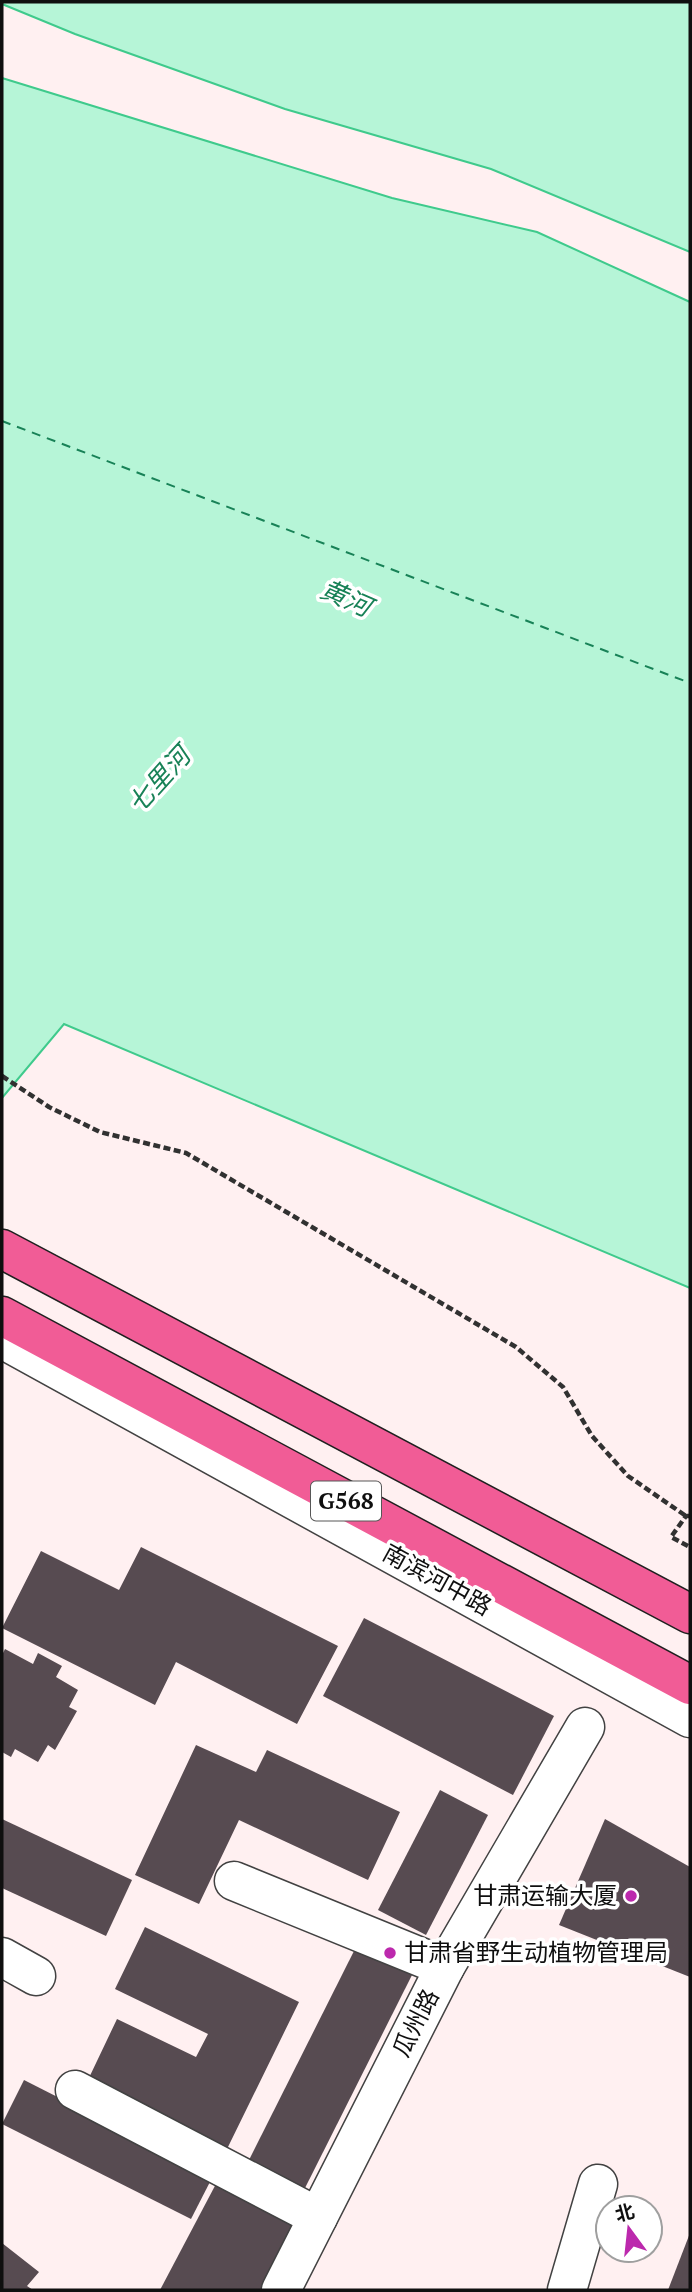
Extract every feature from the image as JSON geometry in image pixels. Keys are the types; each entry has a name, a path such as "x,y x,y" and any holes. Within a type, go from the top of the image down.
{"highway":[{"name":"G568","path":"2,1249 690,1614"},
{"name":"南滨河中路","path":"2,1316 690,1685"}],"street":[{"name":"南滨河中路","path":"2,1339 690,1718"},
{"name":"瓜州路","path":"281,2290 445,1967 585,1727"},
{"path":"234,1881 445,1967"},
{"path":"2,1957 36,1976"},
{"path":"75,2090 318,2217"},
{"path":"566,2290 598,2184"}],"path":[{"path":"2,1076 49,1107 100,1132 186,1153 516,1347 563,1387 592,1436 628,1476 688,1516 671,1537 690,1547"}],"water":[{"path":"2,2 690,2 690,252 491,169 285,109 75,34"},
{"path":"2,78 392,198 537,232 690,302 690,1288 64,1024 2,1098"}],"building":[{"path":"141,1547 338,1646 297,1724 176,1662 155,1705 2,1628 41,1551 119,1590"},
{"path":"364,1618 554,1716 513,1795 323,1696"},
{"path":"5,1649 33,1664 38,1653 62,1666 56,1677 78,1690 69,1707 77,1711 55,1750 48,1745 38,1762 15,1749 11,1757 2,1752 2,1655"},
{"path":"196,1745 256,1772 267,1750 400,1812 368,1880 239,1820 199,1904 135,1875"},
{"path":"440,1790 488,1815 426,1935 378,1910"},
{"path":"2,1819 132,1880 106,1936 2,1888"},
{"name":"甘肃运输大厦","path":"605,1819 690,1867 690,1977 559,1925"},
{"path":"145,1927 299,2002 227,2149 87,2082 117,2019 196,2057 208,2034 115,1989"},
{"path":"356,1947 412,1975 301,2196 245,2168"},
{"path":"24,2080 213,2176 191,2219 2,2124"},
{"path":"217,2182 300,2225 266,2290 160,2290"},
{"path":"690,2233 690,2290 668,2290"},
{"path":"2,2243 39,2272 27,2286 33,2290 2,2290"}],"ferry route":[{"path":"2,421 690,683"}],"place":[{"name":"甘肃运输大厦","path":"631,1896"},
{"name":"甘肃省野生动植物管理局","path":"390,1953"}],"water label":[{"name":"黄河","path":"346,598"},
{"name":"七里河","path":"159,780"}]}
